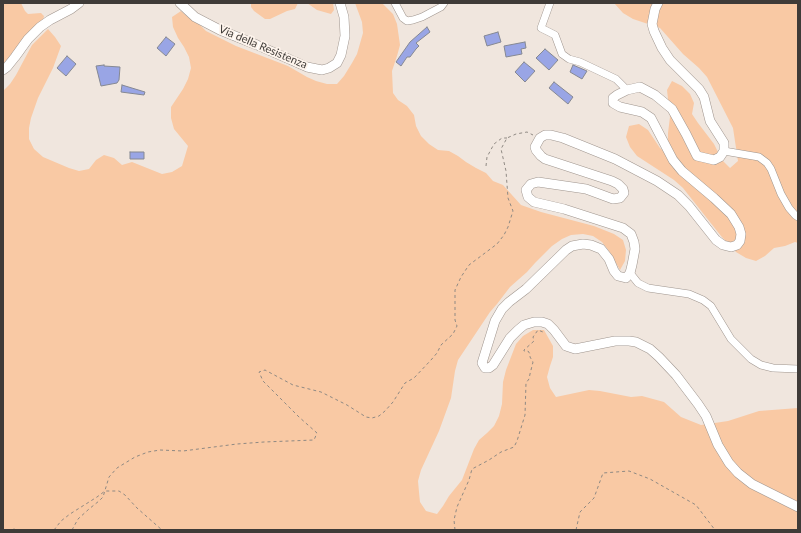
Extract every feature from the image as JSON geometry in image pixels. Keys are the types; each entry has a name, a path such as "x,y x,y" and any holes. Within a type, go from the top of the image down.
{"street":[{"path":"3,70 7,67 28,39 40,27 79,3"},
{"name":"Via della Resistenza","path":"180,3 195,17 220,30 257,44 307,67 322,70 337,63 342,55 345,36 344,17 340,3"},
{"path":"395,3 403,18 407,21 422,17 444,3"},
{"path":"550,3 541,28 555,35 562,54 569,59 580,62 616,79 627,90"},
{"path":"658,3 655,9 652,24 654,31 662,48 670,60 699,89 704,97 710,121 724,143 724,151 720,158 714,160 697,156 672,109 655,95 640,88 627,90 617,95 613,98 613,103 620,107 642,112 651,118 673,160 682,171 731,214 740,227 740,242 731,248 722,245 716,240 689,206 678,195 657,181 615,159 563,138 545,135 540,138 535,147 545,159 612,181 618,184 623,189 624,193 620,198 613,199 586,189 538,182 531,184 526,190 528,196 534,202 564,209 623,228 631,234 634,242 635,249 632,266 630,273 626,278 618,276 609,259 600,249 591,245 583,244 572,246 502,309 495,321 482,363 485,368 489,368 493,365 510,338 524,325 534,322 548,324 566,346 575,349 615,341 636,342 650,349 659,356 698,404 706,416 718,445 729,463 738,473 752,484 798,507"},
{"path":"724,151 759,158 767,162 781,194 789,208 798,217"},
{"path":"630,273 638,283 648,288 689,294 703,300 711,306 731,339 751,359 761,365 773,368 798,369"}],"path":[{"path":"486,166 487,157 494,144 502,138 508,138 516,134 527,132 540,138"},
{"path":"72,530 78,519 103,497 109,477 117,468 135,457 148,452 160,450 183,451 264,442 314,440 317,433 263,381 258,372 265,370 293,385 321,392 347,405 366,417 372,418 379,416 385,411 393,402 405,383 414,378 437,353 441,345 453,334 457,326 455,320 455,290 461,277 469,265 496,244 504,235 508,227 513,211 508,198 506,170 501,149 508,138"},
{"path":"455,530 454,520 457,507 469,480 472,469 501,452 514,447 517,441 525,414 526,383 529,379 533,362 528,351 524,350 534,341 532,337 538,330 543,332 546,328 542,322"},
{"path":"576,530 580,512 594,498 603,473 629,471 650,479 696,505 715,530"},
{"path":"54,530 61,521 70,514 105,491 119,492 125,495 162,530"},
{"path":"12,530 18,530"}],"shaded area":[{"path":"3,3 21,3 28,14 41,13 44,16 43,20 3,64"},
{"path":"251,3 298,3 295,9 270,19 265,19 254,11 251,7"},
{"path":"307,3 333,3 334,10 331,14 317,10"},
{"path":"355,3 382,3 393,14 397,24 400,45 392,71 393,93 398,100 407,106 414,115 416,126 421,136 429,144 438,150 449,151 486,173 493,181 503,185 521,205 594,226 614,234 623,240 626,250 625,261 620,270 602,242 593,236 583,234 571,235 562,239 552,246 510,287 490,312 458,360 451,398 439,431 421,470 418,481 420,502 426,511 437,514 462,480 479,440 494,426 499,416 502,404 503,382 506,370 516,344 523,336 533,330 544,330 553,346 553,357 547,377 550,388 556,397 589,390 631,397 642,396 664,402 681,417 701,425 728,421 759,411 798,408 798,530 3,530 3,91 16,75 32,45 48,29 61,46 53,68 38,98 31,118 29,139 34,149 43,157 79,171 89,169 96,160 104,155 114,158 122,165 132,162 162,174 172,172 182,166 188,146 174,129 171,118 171,107 183,89 191,68 189,57 173,27 172,17 181,11 198,23 206,31 236,46 288,66 316,81 327,84 337,84 344,76 357,54 363,33 362,22"},
{"path":"614,3 798,3 798,243 795,242 774,248 765,256 756,261 746,258 736,252 721,236 683,188 674,180 637,156 630,147 626,137 629,126 639,124 648,130 660,148 668,155 670,117 667,90 672,81 682,86 690,94 694,103 692,114 714,144 722,160 730,168 738,161 733,128 707,77 683,54 660,28 633,19 623,13"}],"building":[{"path":"427,27 430,32 416,43 419,46 410,57 407,57 401,66 396,62 410,42"},
{"path":"498,32 501,42 487,46 484,36"},
{"path":"166,37 175,44 166,56 157,48"},
{"path":"525,42 526,48 521,49 522,54 506,57 504,46"},
{"path":"545,49 558,60 549,70 536,58"},
{"path":"67,56 76,64 66,76 57,68"},
{"path":"524,62 535,71 525,82 515,72"},
{"path":"104,65 120,67 119,80 117,83 101,86 96,66"},
{"path":"573,65 587,71 582,79 570,72"},
{"path":"554,82 573,97 568,104 549,88"},
{"path":"122,85 145,92 144,95 121,92"},
{"path":"130,152 144,152 144,159 130,159"}]}
